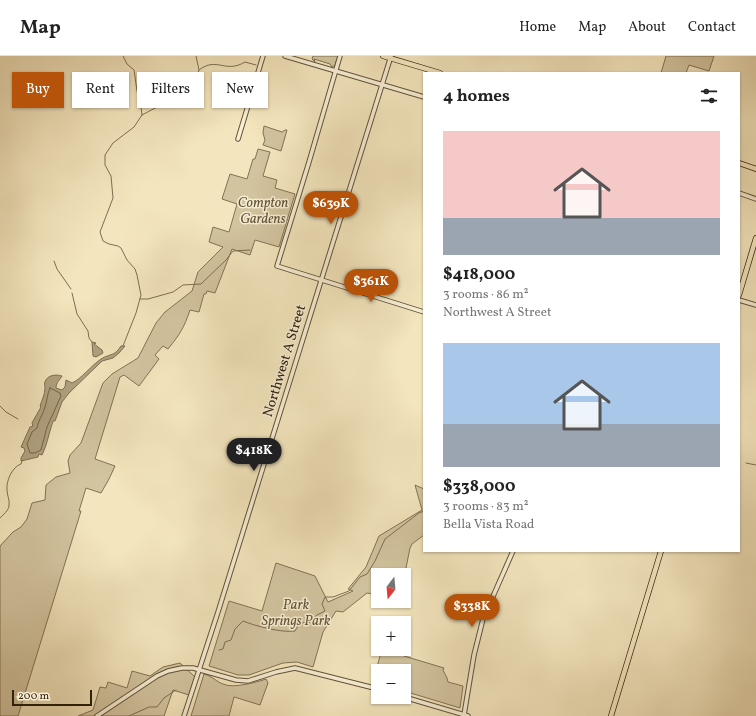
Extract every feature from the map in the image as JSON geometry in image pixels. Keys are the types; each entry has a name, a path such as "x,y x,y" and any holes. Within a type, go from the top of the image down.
{"main road":[{"path":"383,56 391,57 437,72"},
{"path":"740,163 756,168"},
{"path":"740,292 756,238"},
{"path":"611,716 661,552"}],"street":[{"path":"238,139 263,56"},
{"path":"285,56 423,97"},
{"path":"340,56 277,266 423,312"},
{"name":"Northwest A Street","path":"184,716 391,57"},
{"path":"740,193 756,198"},
{"path":"740,300 756,305"},
{"path":"411,699 466,715 474,655 483,620 512,552"},
{"path":"96,716 147,682 168,671 182,668 199,669 243,681 295,668 371,687"}],"green space":[{"path":"313,56 338,56 335,65 332,67 330,64 314,59 315,62 312,59"},
{"path":"666,56 714,56 709,71 689,65 686,72 661,72"},
{"path":"264,126 282,132 287,130 281,151 263,145 265,140 263,133"},
{"name":"Compton Gardens","path":"258,149 270,152 263,176 277,180 275,188 295,194 279,247 255,240 250,255 232,249 215,293 207,291 206,294 204,294 199,312 190,310 179,335 168,349 163,346 155,355 159,359 139,386 124,375 120,377 95,459 115,466 101,493 86,488 79,511 81,511 18,716 0,716 0,546 13,532 21,527 27,519 32,503 45,500 46,485 56,477 70,473 68,461 70,455 81,443 103,383 112,374 138,358 156,323 165,312 192,291 198,272 223,247 209,242 213,227 229,232 237,204 222,199 230,174 247,179 253,159 255,159"},
{"name":"Park Springs Park","path":"415,485 423,489 423,536 412,544 406,568 371,568 371,594 367,593 343,612 336,611 323,632 313,667 297,662 283,663 249,675 238,675 209,666 229,601 262,611 276,563 315,576 328,602 353,591 348,589 366,567 379,536 422,510"},
{"path":"380,656 404,656 444,668 443,670 448,682 463,686 460,708 411,693 411,664 378,664"},
{"path":"180,663 195,677 189,695 173,690 164,716 78,716 93,710 100,687 106,688 108,682 127,688 132,671 150,676 163,667"},
{"path":"204,674 220,683 233,686 266,679 268,683 260,705 234,697 229,716 191,716"}],"water":[{"path":"92,342 96,343 94,344 102,350 103,353 96,357 93,356"},
{"path":"121,346 125,346 113,358 102,361 69,393 62,402 55,421 53,421 42,455 39,454 38,457 21,461 25,451 24,448 21,447 30,427 33,426 32,423 41,407 46,380 52,376 62,376 57,383 56,388 62,390 65,387 66,380 72,383 97,362 114,353"}],"waterway":[{"path":"123,56 127,64 134,70 142,115"},
{"path":"123,346 136,313 141,295 135,269 127,260 121,248 103,241 100,232 113,198 111,176 105,165 105,155 113,143 134,127 142,115 191,87 199,70 196,56"},
{"path":"199,70 205,66 216,64 232,66 245,62 256,65"},
{"path":"140,299 148,299 173,292 183,285 201,284 226,260 233,251 250,250"},
{"path":"54,261 57,269 71,289"},
{"path":"72,293 77,314 88,331 89,338 92,342"},
{"path":"0,406 6,412 18,419"},
{"path":"0,518 7,511 9,506 7,486 12,471 21,464 22,461"},
{"path":"746,463 756,465"},
{"path":"219,650 223,649 225,642 231,640 235,629 243,621 269,629 283,631 295,631 302,623 309,623 317,615 325,611 322,604 325,597 333,597 349,591 360,577 367,574 385,539 423,511"},
{"path":"129,716 149,707 157,707 164,698 176,690"}]}
